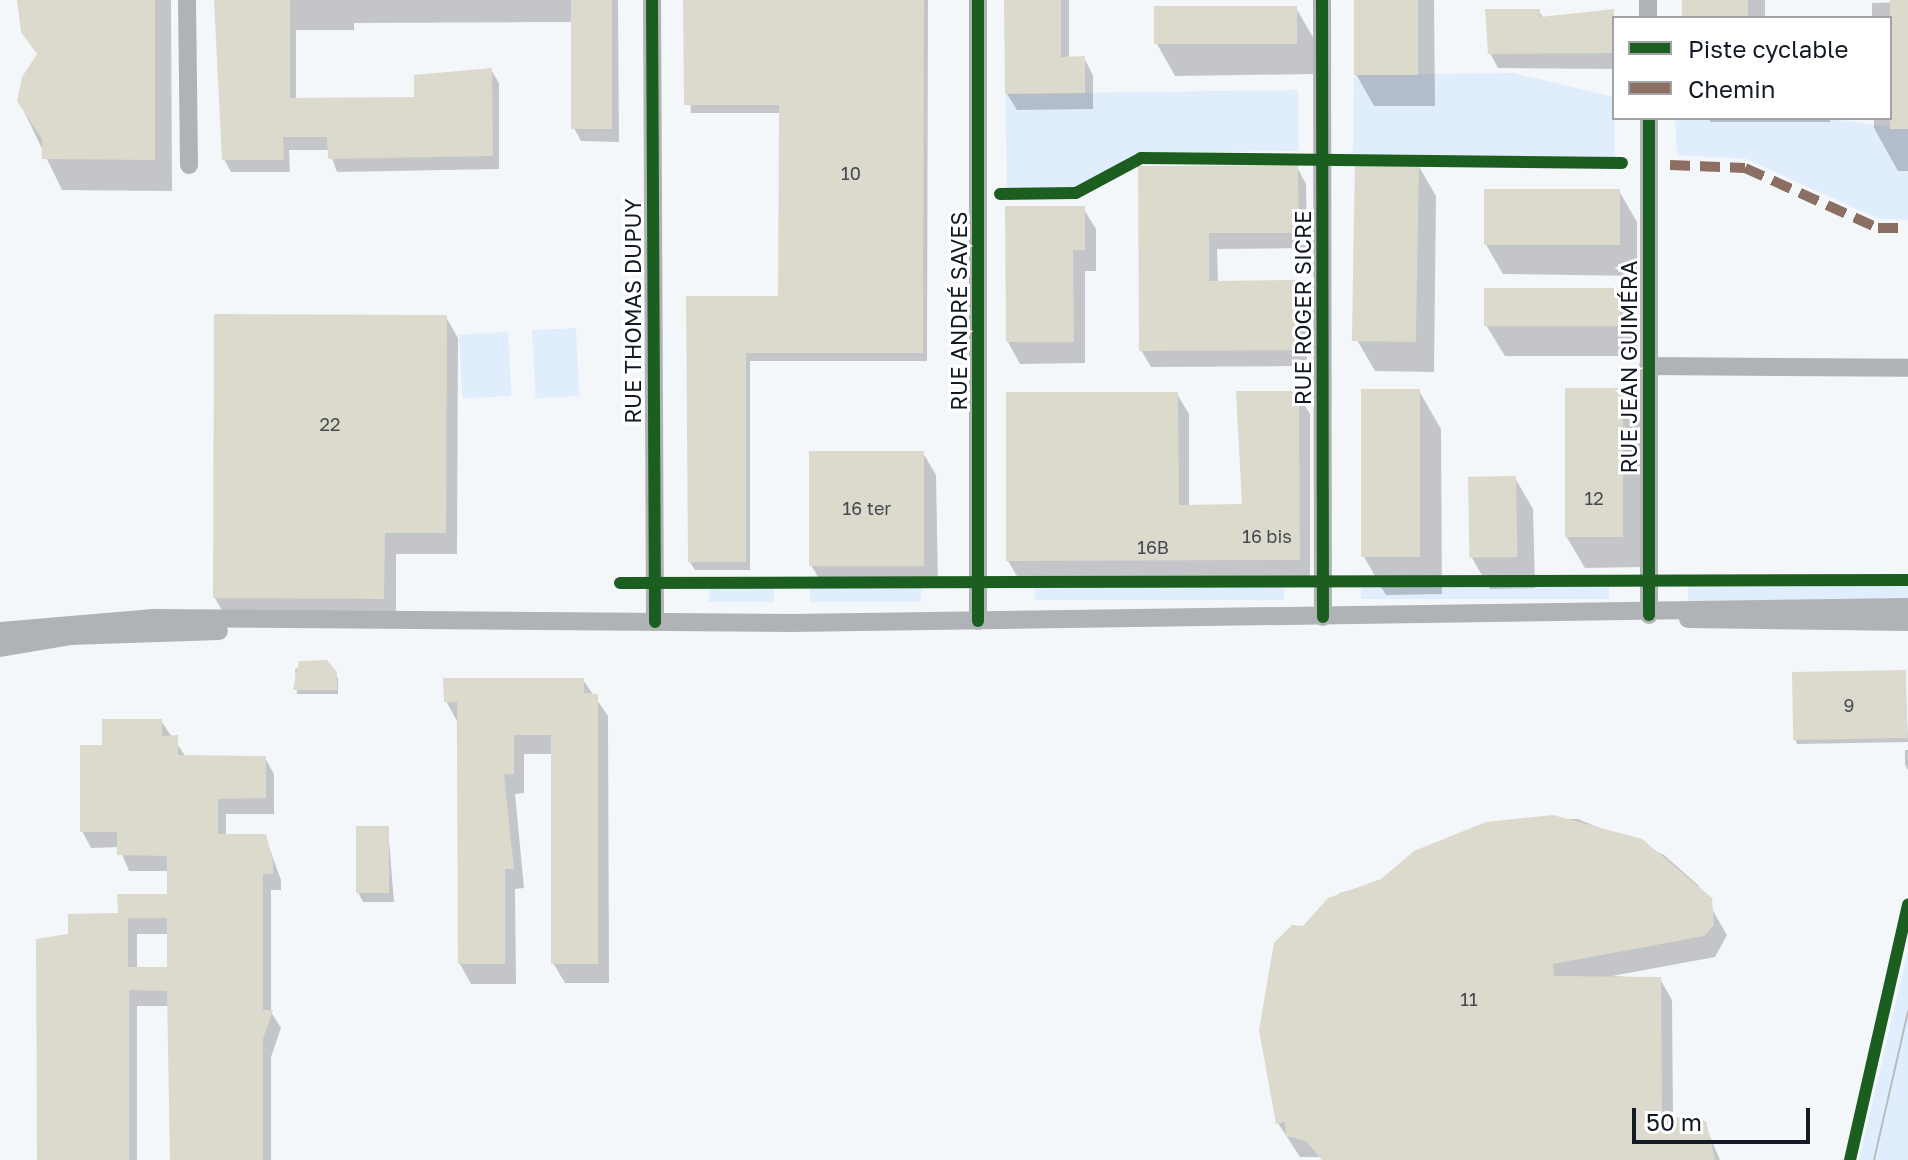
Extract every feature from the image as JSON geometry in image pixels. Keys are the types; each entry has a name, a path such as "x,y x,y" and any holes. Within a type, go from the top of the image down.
{"street":[{"path":"187,0 189,165"},
{"name":"RUE THOMAS DUPUY","path":"652,0 655,622"},
{"name":"RUE ANDRÉ SAVES","path":"978,0 978,621"},
{"name":"RUE ROGER SICRE","path":"1322,0 1323,617"},
{"name":"RUE JEAN GUIMÉRA","path":"1649,120 1649,615"},
{"path":"1648,366 1908,368"},
{"path":"0,631 153,618 329,622 978,621 1649,615 1908,607"},
{"path":"1649,615 1908,622"},
{"path":"0,648 70,636 283,630 329,622"}],"shaded area":[{"path":"1513,73 1612,97 1615,157 1353,154 1354,75"},
{"path":"1298,90 1299,151 1136,153 1070,191 1007,192 1005,94"},
{"path":"1675,120 1840,120 1908,129 1908,220 1879,219 1746,159 1677,155"},
{"path":"576,328 580,396 536,398 532,330"},
{"path":"508,332 511,396 462,398 459,335"},
{"path":"1688,583 1908,583 1908,601 1688,601"},
{"path":"1361,584 1609,584 1609,599 1361,599"},
{"path":"1035,586 1284,586 1284,600 1035,600"},
{"path":"810,587 921,587 921,602 810,602"},
{"path":"709,588 774,588 774,602 709,602"},
{"path":"1908,950 1908,1160 1859,1160"}],"building":[{"path":"17,0 155,0 155,160 42,159 42,139 17,101 22,77 37,54 21,32"},
{"path":"214,0 290,0 290,98 414,97 414,75 492,68 493,156 328,159 327,137 283,137 284,160 222,160"},
{"path":"571,0 612,0 612,129 571,129"},
{"path":"683,0 924,0 923,353 746,353 746,562 688,562 686,296 778,296 779,105 684,105"},
{"path":"1004,0 1061,0 1061,57 1085,56 1085,93 1005,94"},
{"path":"1354,0 1418,0 1418,75 1354,75"},
{"path":"1682,0 1748,0 1748,16 1682,16"},
{"path":"1890,0 1908,0 1908,129 1890,129"},
{"path":"1154,6 1297,6 1297,44 1154,44"},
{"path":"1485,9 1540,9 1540,17 1614,9 1612,53 1488,54"},
{"path":"1355,162 1419,163 1416,342 1352,341"},
{"path":"1298,165 1299,233 1209,233 1209,281 1298,280 1299,350 1139,351 1138,166"},
{"path":"1484,189 1620,189 1620,245 1484,245"},
{"path":"1005,206 1085,206 1085,250 1073,250 1074,342 1006,342"},
{"path":"1484,288 1620,288 1620,326 1484,326"},
{"path":"214,314 447,315 446,533 385,533 384,599 213,598"},
{"path":"1565,388 1623,388 1623,537 1565,537"},
{"path":"1361,389 1420,389 1420,557 1361,557"},
{"path":"1236,391 1299,391 1300,560 1006,561 1006,392 1178,392 1179,505 1242,504"},
{"path":"809,451 924,451 924,566 809,566"},
{"path":"1516,476 1517,557 1469,558 1468,477"},
{"path":"327,660 337,672 337,690 293,690 299,661"},
{"path":"1906,670 1907,738 1793,740 1792,672"},
{"path":"443,678 584,678 584,693 598,694 598,964 551,964 551,735 514,735 514,774 504,774 514,869 505,869 505,964 458,964 457,702 444,702"},
{"path":"102,719 162,719 162,736 178,735 178,755 266,756 266,798 218,799 218,834 266,834 273,862 273,874 263,874 263,1010 273,1010 263,1039 263,1160 170,1160 167,991 129,990 129,1160 37,1160 36,939 68,934 68,914 118,913 117,894 167,894 167,856 117,855 117,832 80,832 80,745 102,745","holes":["128,918 167,918 167,967 128,967"]},
{"path":"1553,815 1642,839 1712,898 1714,925 1704,936 1553,964 1554,976 1661,977 1662,1115 1706,1121 1715,1160 1322,1160 1306,1141 1286,1136 1285,1122 1276,1124 1259,1030 1274,943 1292,925 1303,926 1328,898 1381,879 1414,851 1486,822"},
{"path":"356,826 389,826 389,893 356,893"}],"tram line":[{"path":"1874,1160 1908,1011"}],"marked path":[{"path":"1670,165 1745,168 1878,228 1908,228"}],"cycle path":[{"path":"652,0 655,622"},
{"path":"978,0 978,621"},
{"path":"1322,0 1323,617"},
{"path":"1649,120 1649,615"},
{"path":"1000,194 1076,193 1141,158 1622,163"},
{"path":"620,583 1908,580"},
{"path":"1850,1160 1908,905"}]}
